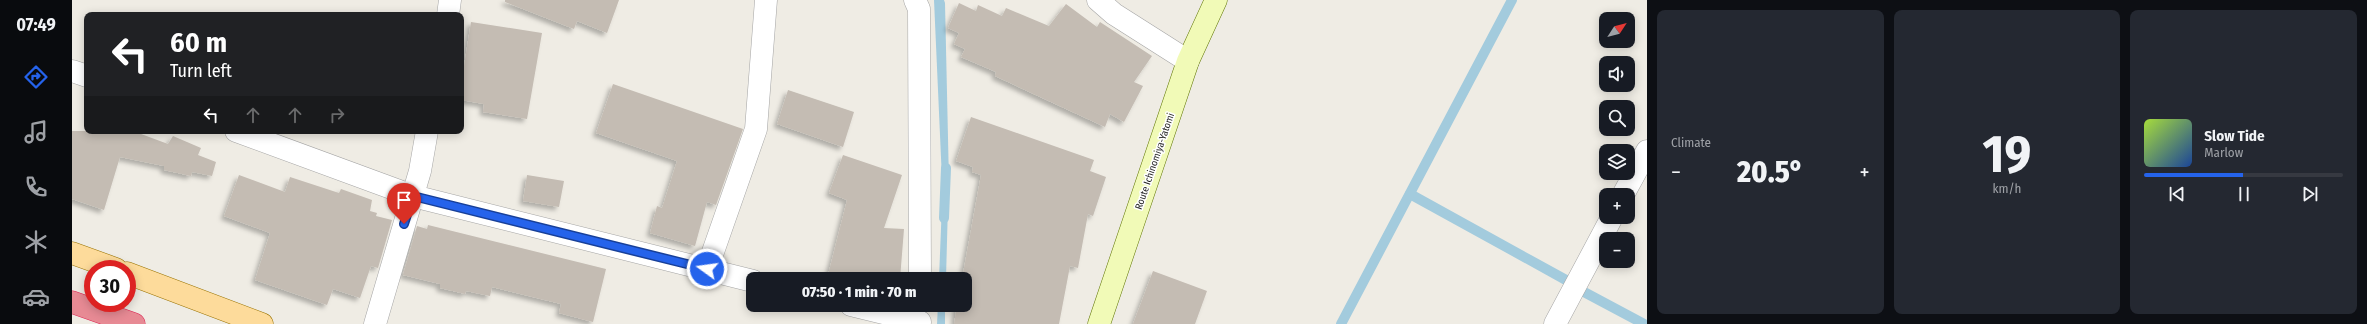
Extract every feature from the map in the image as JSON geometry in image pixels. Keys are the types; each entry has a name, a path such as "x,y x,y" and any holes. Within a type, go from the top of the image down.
{"highway":[{"path":"72,302 134,324"}],"main road":[{"name":"Route Ichinomiya-Yatomi","path":"1099,324 1188,62 1216,0"},
{"path":"72,253 91,260"},
{"path":"136,276 262,324"}],"street":[{"path":"448,12 450,0"},
{"path":"707,269 756,129 766,0"},
{"path":"915,0 919,9 920,272"},
{"path":"1098,0 1114,14 1188,62"},
{"path":"72,71 84,75"},
{"path":"244,134 413,196 746,279"},
{"path":"375,324 413,196 426,134"},
{"path":"1627,188 1647,151"},
{"path":"1555,324 1608,224"},
{"path":"891,312 920,317"}],"water":[{"path":"934,0 944,0 945,3 949,183 942,180"},
{"path":"942,203 948,204 946,272 939,272"},
{"path":"938,312 945,312 945,324 937,324"}],"building":[{"path":"505,0 619,0 607,33 577,21 574,29 505,2"},
{"path":"959,3 976,11 978,5 1002,16 1006,8 1049,26 1066,4 1097,27 1100,22 1152,56 1134,82 1143,86 1124,122 1110,114 1105,127 995,76 996,72 961,57 965,49 954,44 959,33 948,28"},
{"path":"471,22 542,33 527,119 483,112 484,104 464,101 464,66"},
{"path":"613,84 743,129 716,205 707,202 695,246 650,233 657,206 662,208 677,161 596,133"},
{"path":"788,90 854,112 843,147 777,124"},
{"path":"971,117 1094,160 1090,171 1106,177 1093,216 1088,214 1078,268 1070,266 1059,324 954,324 956,312 972,312 972,272 963,272 981,175 972,172 973,167 956,161"},
{"path":"72,131 84,131 84,134 141,134 168,144 173,136 201,148 198,155 216,162 212,176 192,172 191,176 164,170 164,166 120,157 104,210 72,199"},
{"path":"843,155 902,175 884,228 904,229 901,272 829,272 847,200 829,193"},
{"path":"239,175 285,192 290,177 339,193 341,189 372,200 370,211 377,213 376,216 392,220 378,268 371,266 360,298 333,289 327,305 255,280 270,233 224,216"},
{"path":"527,175 564,181 559,207 523,201"},
{"path":"428,225 606,269 593,322 559,313 561,304 492,287 490,296 466,291 465,294 440,288 440,284 403,275 417,226 427,229"},
{"path":"1153,271 1207,291 1195,324 1133,324"}],"waterway":[{"path":"1341,324 1512,0"},
{"path":"944,218 946,168"},
{"path":"1410,194 1566,280"},
{"path":"1584,292 1644,324"}],"route":[{"path":"404,224 413,196 707,269"}]}
